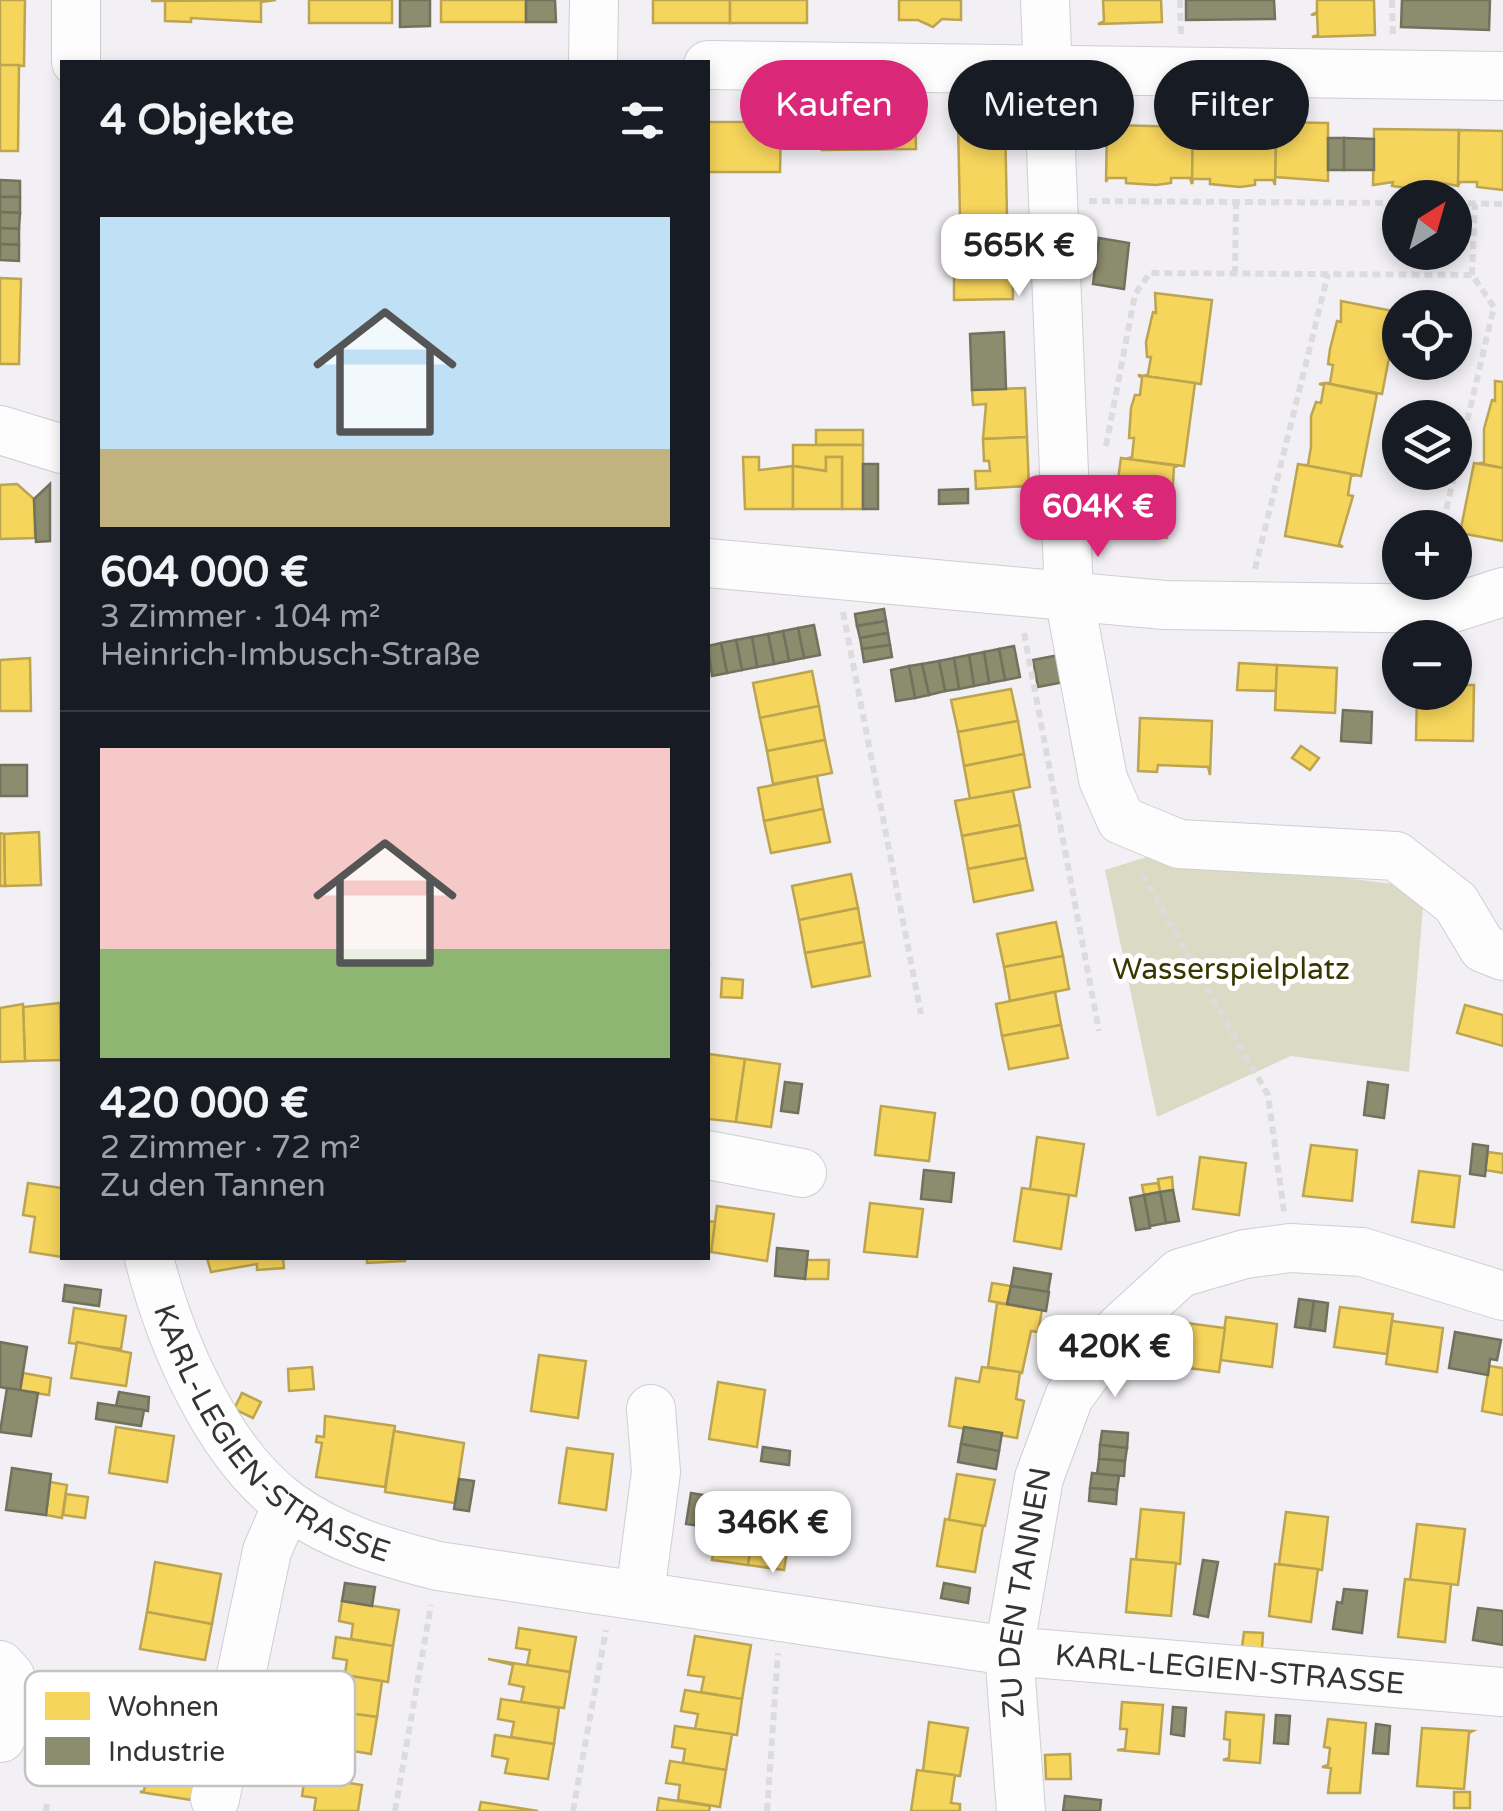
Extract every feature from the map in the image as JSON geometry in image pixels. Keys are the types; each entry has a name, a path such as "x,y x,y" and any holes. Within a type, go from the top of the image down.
{"street":[{"path":"76,0 76,60"},
{"path":"594,0 594,60"},
{"path":"1045,0 1047,60"},
{"path":"710,65 948,68"},
{"path":"1134,70 1503,76"},
{"path":"1050,150 1069,596 1103,779 1121,820 1178,844 1396,856 1456,903 1483,948 1503,956"},
{"path":"0,430 60,448"},
{"path":"710,564 1069,596 1246,606 1450,609 1503,592"},
{"path":"710,1155 802,1173"},
{"name":"ZU DEN TANNEN","path":"1021,1811 1009,1651 1039,1478 1069,1397 1119,1329 1180,1273 1245,1254 1290,1248 1362,1252 1503,1296"},
{"name":"KARL-LEGIEN-STRASSE","path":"151,1260 164,1313 195,1385 235,1448 287,1504 377,1550 438,1566 1009,1651 1503,1692"},
{"path":"626,1592 656,1472 651,1409"},
{"path":"242,1671 267,1551 287,1504"},
{"path":"0,1665 10,1676 1,1738"},
{"path":"215,1799 218,1786"}],"path":[{"path":"1106,201 1382,203"},
{"path":"1235,274 1236,202"},
{"path":"1446,510 1494,307 1472,275 1475,204 1503,204"},
{"path":"1102,465 1138,285 1150,273 1472,275"},
{"path":"1246,606 1328,274"},
{"path":"838,576 921,1014"},
{"path":"1024,629 1099,1031"},
{"path":"1134,861 1268,1095 1290,1248"},
{"name":"KARL-LEGIEN-STRASSE","path":"395,1811 438,1566"},
{"path":"573,1811 626,1592"},
{"path":"766,1811 782,1617"}],"green space":[{"name":"Wasserspielplatz","path":"1153,855 1394,884 1423,908 1409,1072 1291,1056 1157,1117 1105,870"}],"building: Wohnen":[{"path":"0,0 25,0 24,66 0,65"},
{"path":"276,0 261,2 261,22 191,18 191,22 165,21 165,1 151,1"},
{"path":"309,0 392,0 392,23 309,23"},
{"path":"441,0 526,0 526,22 441,22"},
{"path":"653,0 730,0 730,23 653,23"},
{"path":"730,0 807,0 807,23 730,23"},
{"path":"899,0 961,0 961,20 942,19 933,27 918,20 899,20"},
{"path":"1103,0 1161,0 1162,22 1098,24 1104,21"},
{"path":"1317,0 1374,0 1375,35 1312,37 1318,35 1317,14 1311,15 1317,12"},
{"path":"0,65 19,65 18,151 0,151"},
{"path":"710,122 740,122 740,150 780,150 780,172 710,172"},
{"path":"1309,123 1328,123 1328,181 1275,177 1275,150 1309,150"},
{"path":"1134,126 1154,126 1154,150 1193,150 1192,184 1190,178 1171,178 1171,183 1156,185 1126,183 1126,178 1108,178 1106,182 1107,150 1134,150"},
{"path":"1374,129 1459,130 1458,180 1382,180 1382,184 1373,185"},
{"path":"1459,130 1503,131 1503,190 1477,187 1472,180 1458,180"},
{"path":"959,150 1006,150 1007,216 960,217"},
{"path":"1193,150 1276,150 1275,185 1273,180 1255,180 1255,185 1240,187 1210,184 1210,179 1193,179 1192,184"},
{"path":"1012,216 1013,299 954,300 954,276 962,275 961,240 953,240 953,217"},
{"path":"0,278 21,279 19,364 0,364"},
{"path":"1155,293 1212,300 1201,384 1144,376 1148,374 1151,357 1147,357 1146,342 1153,312 1156,313"},
{"path":"1341,301 1382,309 1382,394 1325,383 1330,383 1330,349 1337,321 1341,322"},
{"path":"1138,375 1195,383 1184,466 1126,459 1132,457 1131,408 1135,395 1140,395 1142,378"},
{"path":"1495,381 1503,382 1503,468 1479,463 1484,463 1484,429 1492,400 1495,401"},
{"path":"1319,384 1377,394 1361,476 1304,465 1308,465 1311,447 1311,416 1316,402 1321,403 1324,385"},
{"path":"1025,388 1027,437 983,439 986,404 973,405 972,390"},
{"path":"816,430 863,430 863,445 816,445"},
{"path":"1027,437 1029,486 976,489 975,471 990,471 989,461 984,461 983,439"},
{"path":"793,445 863,445 863,509 842,509 842,457 826,457 826,471 793,466"},
{"path":"743,457 759,457 759,470 793,466 793,509 745,509"},
{"path":"826,457 842,457 842,509 793,509 793,466 826,471"},
{"path":"1121,458 1178,466 1174,467 1171,517 1167,517 1164,536 1168,538 1111,530"},
{"path":"1474,463 1503,468 1503,541 1472,535 1472,510 1465,510 1469,490 1472,490"},
{"path":"1298,464 1357,475 1351,476 1348,495 1353,496 1339,544 1343,547 1285,536"},
{"path":"17,484 34,499 35,538 0,539 0,485"},
{"path":"30,658 31,711 0,711 0,660"},
{"path":"1239,663 1277,665 1276,691 1237,690"},
{"path":"1277,665 1337,668 1335,713 1275,710"},
{"path":"812,671 819,706 760,718 753,683"},
{"path":"1474,685 1473,741 1416,740 1417,710 1472,710"},
{"path":"1011,689 1018,721 958,732 951,700"},
{"path":"819,706 825,740 767,751 760,718"},
{"path":"1140,718 1212,721 1210,775 1208,767 1158,765 1157,772 1138,771"},
{"path":"1018,721 1024,754 964,766 958,732"},
{"path":"825,740 832,773 773,784 767,751"},
{"path":"1301,746 1319,758 1310,770 1292,758"},
{"path":"1024,754 1030,787 970,799 964,766"},
{"path":"817,776 823,809 764,821 758,788"},
{"path":"1013,791 1020,825 962,836 955,801"},
{"path":"823,809 830,842 771,853 764,821"},
{"path":"1020,825 1026,858 968,869 962,836"},
{"path":"39,832 41,885 5,886 4,834"},
{"path":"0,833 4,834 5,886 0,886"},
{"path":"1026,858 1033,890 974,902 968,869"},
{"path":"851,874 858,908 799,920 792,886"},
{"path":"858,908 864,942 805,953 799,920"},
{"path":"1056,922 1063,956 1004,967 997,934"},
{"path":"864,942 870,976 812,987 805,953"},
{"path":"1063,956 1069,989 1010,1001 1004,967"},
{"path":"722,978 743,980 742,998 721,997"},
{"path":"1055,992 1061,1025 1002,1036 996,1004"},
{"path":"60,1003 60,1060 25,1061 23,1007"},
{"path":"23,1004 25,1061 0,1062 0,1008"},
{"path":"1465,1005 1503,1015 1503,1046 1457,1033"},
{"path":"1061,1025 1068,1058 1009,1069 1002,1036"},
{"path":"710,1054 745,1059 736,1122 710,1119"},
{"path":"745,1059 780,1064 771,1127 736,1122"},
{"path":"881,1106 935,1113 929,1161 875,1155"},
{"path":"1037,1137 1084,1144 1076,1196 1030,1189"},
{"path":"1311,1145 1357,1150 1352,1201 1303,1196"},
{"path":"1488,1152 1503,1154 1503,1173 1485,1170"},
{"path":"1200,1157 1246,1163 1239,1215 1193,1209"},
{"path":"1419,1171 1460,1176 1454,1227 1412,1222"},
{"path":"1172,1177 1173,1190 1160,1192 1158,1179"},
{"path":"28,1183 60,1188 60,1257 30,1252 35,1217 23,1215"},
{"path":"1158,1183 1160,1192 1144,1195 1142,1185"},
{"path":"1022,1188 1069,1195 1061,1249 1014,1241"},
{"path":"870,1203 923,1209 917,1257 864,1252"},
{"path":"717,1206 774,1214 767,1261 711,1252"},
{"path":"710,1221 715,1222 710,1252"},
{"path":"208,1260 283,1260 284,1268 257,1270 257,1264 211,1272"},
{"path":"367,1260 405,1260 405,1261"},
{"path":"807,1260 829,1260 828,1279 805,1279"},
{"path":"992,1283 1011,1286 1007,1304 989,1301"},
{"path":"997,1303 1042,1310 1038,1332 1031,1331 1022,1373 988,1367"},
{"path":"1340,1307 1393,1314 1387,1354 1334,1347"},
{"path":"74,1308 126,1316 121,1349 69,1343"},
{"path":"1226,1317 1277,1324 1272,1367 1220,1360"},
{"path":"1171,1321 1225,1328 1219,1372 1165,1365"},
{"path":"1392,1321 1443,1328 1437,1372 1386,1364"},
{"path":"77,1342 131,1353 126,1386 71,1378"},
{"path":"539,1355 586,1361 578,1418 531,1411"},
{"path":"1489,1366 1503,1368 1503,1415 1482,1411"},
{"path":"312,1367 314,1389 289,1391 288,1369"},
{"path":"982,1367 1020,1372 1016,1399 1024,1401 1017,1438 949,1426 956,1378 979,1382"},
{"path":"23,1373 51,1378 49,1395 20,1391"},
{"path":"718,1382 765,1390 757,1447 709,1439"},
{"path":"242,1393 261,1402 253,1418 234,1409"},
{"path":"325,1416 395,1426 385,1487 316,1477 322,1443 316,1442 317,1436 324,1437"},
{"path":"116,1427 174,1436 167,1482 109,1473"},
{"path":"394,1431 464,1443 455,1503 385,1492"},
{"path":"567,1448 613,1454 606,1510 559,1503"},
{"path":"957,1474 995,1480 985,1526 949,1520"},
{"path":"50,1482 67,1485 62,1518 46,1515"},
{"path":"66,1494 88,1497 85,1518 63,1515"},
{"path":"722,1498 758,1503 748,1565 712,1560"},
{"path":"758,1503 794,1509 784,1570 748,1565"},
{"path":"1141,1509 1184,1513 1180,1564 1136,1560"},
{"path":"1286,1512 1328,1517 1322,1570 1279,1564"},
{"path":"945,1519 983,1526 975,1572 937,1566"},
{"path":"1417,1524 1465,1529 1458,1585 1410,1580"},
{"path":"1131,1559 1176,1563 1171,1616 1126,1612"},
{"path":"155,1562 221,1574 212,1624 147,1612"},
{"path":"1275,1564 1318,1569 1311,1622 1269,1616"},
{"path":"1405,1579 1451,1584 1445,1642 1398,1637"},
{"path":"342,1601 399,1610 393,1646 351,1639 353,1624 339,1621"},
{"path":"147,1612 212,1624 205,1660 140,1649"},
{"path":"519,1628 576,1637 570,1672 527,1665 530,1650 516,1648"},
{"path":"1244,1632 1263,1633 1262,1649 1242,1647"},
{"path":"695,1636 751,1645 742,1699 701,1692 704,1677 688,1675"},
{"path":"336,1637 393,1646 388,1682 355,1677 355,1671 346,1671 347,1660 333,1658"},
{"path":"488,1659 570,1672 564,1708 521,1702 524,1687 509,1684 513,1665"},
{"path":"355,1677 382,1681 377,1717 355,1714"},
{"path":"685,1690 742,1699 737,1735 695,1729 698,1714 681,1711"},
{"path":"501,1699 559,1708 554,1744 511,1737 514,1722 498,1719"},
{"path":"1122,1702 1163,1705 1159,1754 1117,1750 1125,1749 1127,1729 1120,1729"},
{"path":"1226,1712 1264,1715 1260,1763 1223,1760 1229,1758 1230,1740 1224,1739"},
{"path":"355,1714 377,1717 371,1754 355,1751"},
{"path":"1328,1719 1366,1723 1360,1793 1328,1793 1331,1768 1322,1767 1328,1765 1330,1748 1324,1747"},
{"path":"929,1722 968,1728 960,1776 923,1771"},
{"path":"675,1726 732,1734 726,1770 683,1763 685,1749 672,1747"},
{"path":"1422,1728 1473,1731 1469,1733 1464,1789 1417,1786"},
{"path":"495,1735 554,1744 548,1779 505,1773 508,1759 492,1756"},
{"path":"1070,1754 1071,1779 1046,1779 1045,1755"},
{"path":"670,1761 726,1770 720,1807 678,1800 680,1785 666,1783"},
{"path":"917,1770 955,1775 951,1803 960,1804 960,1811 911,1811"},
{"path":"362,1785 358,1811 314,1811 316,1798 302,1796 304,1786"},
{"path":"145,1786 200,1786 198,1801 140,1792"},
{"path":"1454,1792 1470,1792 1470,1808 1454,1808"},
{"path":"659,1798 710,1806 709,1811 657,1811"},
{"path":"481,1802 538,1811 479,1811"}],"building: Industrie":[{"path":"400,0 430,0 430,26 400,27"},
{"path":"526,0 555,0 556,22 526,22"},
{"path":"1186,0 1274,0 1275,19 1186,20"},
{"path":"1402,0 1490,0 1489,30 1401,27"},
{"path":"1328,138 1344,138 1344,170 1328,170"},
{"path":"1344,138 1374,139 1374,170 1344,170"},
{"path":"0,180 20,181 20,197 0,197"},
{"path":"0,197 20,197 20,213 0,212"},
{"path":"0,212 20,213 19,229 0,228"},
{"path":"0,228 19,229 19,245 0,244"},
{"path":"1099,238 1129,243 1124,289 1093,284"},
{"path":"0,244 19,245 19,261 0,260"},
{"path":"1004,332 1006,389 972,390 970,334"},
{"path":"863,464 878,464 878,509 863,509"},
{"path":"50,484 50,541 36,542 34,499"},
{"path":"968,489 968,503 939,504 939,490"},
{"path":"884,609 886,621 857,626 855,614"},
{"path":"886,621 888,633 860,638 857,626"},
{"path":"814,625 820,655 804,658 798,628"},
{"path":"798,628 804,658 789,661 783,631"},
{"path":"783,631 789,661 774,664 768,634"},
{"path":"888,633 890,645 862,649 860,638"},
{"path":"768,634 774,664 757,667 752,637"},
{"path":"752,637 757,667 742,670 736,640"},
{"path":"736,640 742,670 727,673 721,643"},
{"path":"721,643 727,673 712,676 710,646"},
{"path":"890,645 892,657 864,662 862,649"},
{"path":"1014,646 1020,677 1005,680 999,649"},
{"path":"999,649 1005,680 989,683 984,652"},
{"path":"984,652 989,683 974,686 969,655"},
{"path":"1064,654 1069,681 1038,687 1033,660"},
{"path":"969,655 974,686 959,689 954,658"},
{"path":"954,658 959,689 945,691 939,661"},
{"path":"939,661 945,691 929,695 922,664"},
{"path":"922,664 929,695 915,698 909,666"},
{"path":"909,666 915,698 896,701 891,670"},
{"path":"1343,710 1372,712 1371,743 1341,741"},
{"path":"0,765 27,765 27,796 0,796"},
{"path":"785,1082 802,1084 798,1113 781,1111"},
{"path":"1368,1082 1388,1085 1384,1118 1364,1115"},
{"path":"1473,1144 1488,1146 1485,1176 1470,1174"},
{"path":"924,1170 954,1173 951,1202 921,1199"},
{"path":"1173,1190 1179,1221 1166,1223 1160,1192"},
{"path":"1160,1192 1166,1223 1150,1226 1144,1195"},
{"path":"1144,1195 1150,1228 1136,1230 1130,1198"},
{"path":"777,1248 808,1251 805,1279 775,1276"},
{"path":"1014,1268 1051,1274 1048,1292 1011,1286"},
{"path":"65,1285 101,1290 99,1306 63,1301"},
{"path":"1011,1286 1049,1292 1046,1311 1007,1304"},
{"path":"1299,1299 1314,1301 1310,1329 1295,1327"},
{"path":"1314,1301 1328,1303 1325,1331 1310,1329"},
{"path":"1455,1332 1501,1340 1497,1360 1490,1359 1488,1375 1449,1368"},
{"path":"0,1342 27,1347 20,1391 0,1387"},
{"path":"7,1388 38,1393 31,1436 0,1432"},
{"path":"119,1392 149,1397 148,1411 116,1406"},
{"path":"98,1403 144,1410 141,1426 96,1419"},
{"path":"964,1427 1002,1433 999,1451 961,1444"},
{"path":"1102,1431 1128,1433 1127,1448 1100,1445"},
{"path":"961,1444 999,1451 996,1469 958,1462"},
{"path":"1100,1445 1127,1448 1125,1461 1099,1459"},
{"path":"763,1447 790,1451 789,1465 761,1461"},
{"path":"1099,1459 1125,1461 1124,1476 1097,1474"},
{"path":"12,1468 51,1474 46,1515 6,1510"},
{"path":"1092,1473 1119,1476 1117,1490 1090,1488"},
{"path":"459,1479 474,1481 469,1511 454,1509"},
{"path":"1090,1488 1117,1490 1116,1504 1089,1501"},
{"path":"691,1493 722,1498 717,1528 686,1524"},
{"path":"794,1509 825,1514 821,1545 789,1540"},
{"path":"1203,1560 1218,1562 1208,1617 1194,1614"},
{"path":"345,1583 375,1587 372,1606 342,1601"},
{"path":"944,1583 970,1588 968,1603 941,1598"},
{"path":"1344,1589 1367,1591 1362,1633 1333,1629 1337,1602 1342,1603"},
{"path":"1478,1608 1503,1611 1503,1645 1473,1640"},
{"path":"1173,1707 1186,1708 1184,1736 1171,1734"},
{"path":"1276,1715 1290,1716 1288,1744 1274,1743"},
{"path":"1376,1724 1390,1726 1388,1754 1373,1753"},
{"path":"1065,1796 1101,1800 1100,1811 1063,1811"}]}
